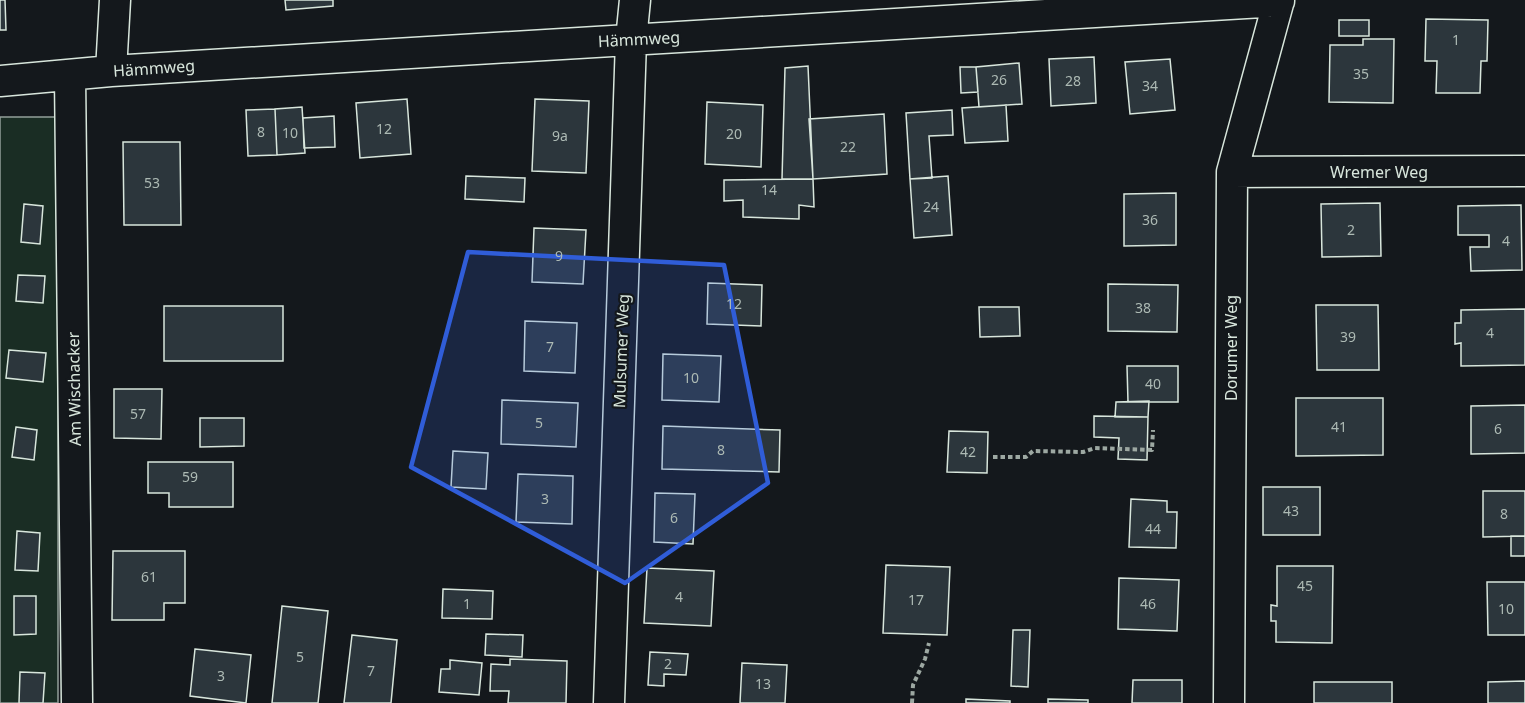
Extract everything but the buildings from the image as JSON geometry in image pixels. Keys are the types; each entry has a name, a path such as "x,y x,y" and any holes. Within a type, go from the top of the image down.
{"street":[{"path":"111,71 115,0"},
{"name":"Mulsumer Weg","path":"609,703 634,0"},
{"name":"Hämmweg","path":"0,81 111,71 1279,0"},
{"name":"Dorumer Weg","path":"1229,703 1233,172 1279,0"},
{"name":"Am Wischacker","path":"70,75 77,703"},
{"name":"Wremer Weg","path":"1233,172 1525,171"}],"path":[{"path":"993,457 1026,457 1033,452 1083,452 1095,448 1152,450 1153,430"},
{"path":"912,703 913,685 926,659 929,643"}],"highlighted area":[{"path":"468,252 724,265 768,483 625,583 411,467"}],"green space":[{"path":"0,117 58,117 58,703 0,703"}]}
